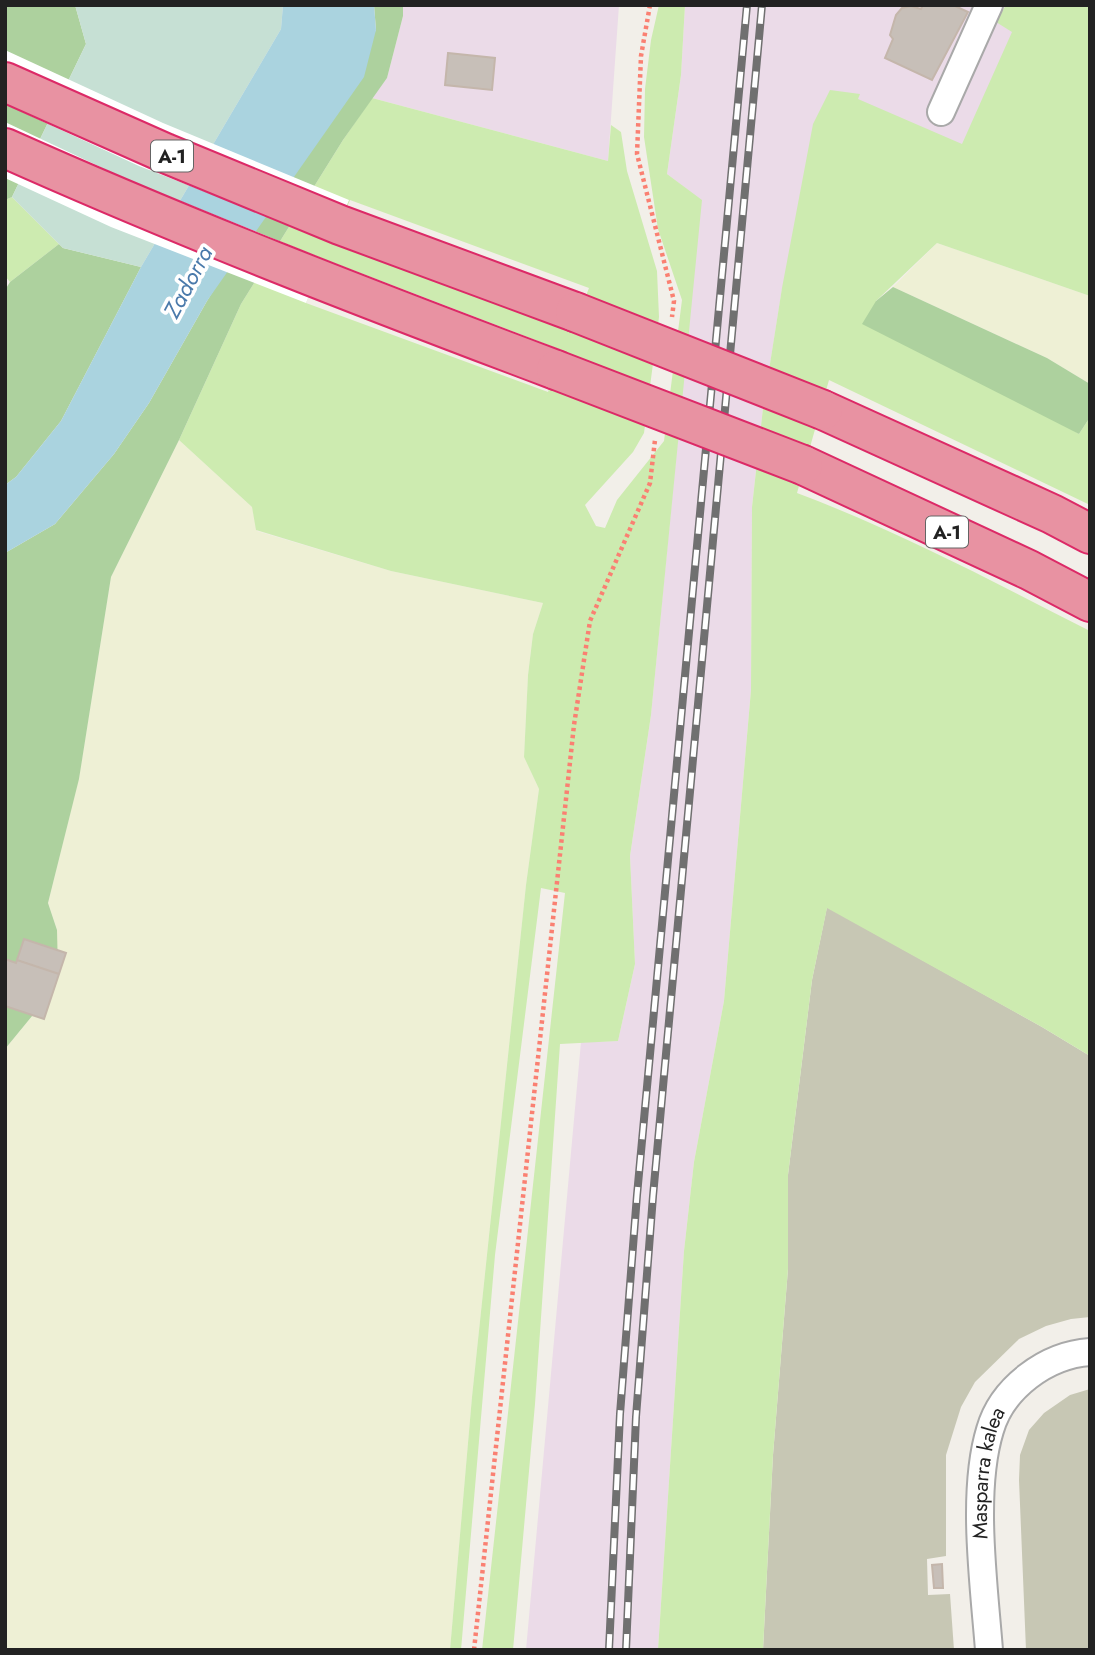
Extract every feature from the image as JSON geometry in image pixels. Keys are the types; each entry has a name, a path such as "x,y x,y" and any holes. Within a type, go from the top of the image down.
{"highway":[{"name":"A-1","path":"5,82 165,153 340,225 575,312 823,410 1052,514 1090,534"},
{"name":"A-1","path":"5,148 118,199 319,281 803,465 1029,570 1090,602"}],"street":[{"path":"941,112 989,5"},
{"name":"Masparra kalea","path":"989,1650 981,1496 984,1452 990,1427 1006,1400 1030,1373 1057,1359 1090,1352"}],"path":[{"path":"650,5 641,56 637,154 674,301"},
{"path":"474,1650 578,699 590,621 650,483"}],"shaded area":[{"path":"75,5 283,5 281,29 141,267 63,248 12,197 86,44"},
{"path":"403,5 619,5 608,161 372,98 387,78 403,16"},
{"path":"685,5 1090,5 826,313 782,289 763,408 752,507 751,690 724,1001 694,1162 684,1251 658,1650 526,1650 581,1042 618,1041 635,964 630,856 651,715 701,200 667,174 681,75"},
{"path":"937,243 1090,296 1090,384 1047,358 893,287"},
{"path":"179,440 252,507 257,531 391,571 543,603 533,634 524,757 539,789 526,885 472,1397 450,1650 5,1650 5,1049 37,1010 57,930 48,903 79,778 111,577"},
{"path":"827,907 1090,1056 1090,1317 1046,1326 1019,1339 975,1382 961,1407 946,1455 946,1556 927,1559 928,1595 950,1594 954,1650 763,1650 773,1455 788,1269 788,1175 812,980"},
{"path":"1090,1389 1090,1650 1026,1650 1020,1455 1029,1430 1044,1413 1070,1395"}],"green space":[{"path":"5,5 75,5 86,44 12,197 5,200"},
{"path":"374,5 403,5 403,16 387,78 343,140 241,304 179,440 111,577 79,779 48,903 57,930 58,972 37,1010 5,1049 5,553 55,524 114,454 149,403 207,301 376,30"},
{"path":"659,5 685,5 681,75 667,174 702,200 651,715 630,856 635,964 618,1041 560,1044 535,1404 513,1650 482,1650 565,893 541,888 495,1255 461,1650 450,1650 472,1397 526,885 539,789 524,757 533,634 543,603 391,571 256,530 252,507 179,440 241,304 372,98 608,161 611,125 621,132 627,171 657,271 659,317 644,433 633,452 585,505 596,526 605,528 617,500 664,441 682,300 658,229 644,137 645,89 651,40","holes":["350,200 589,288 572,331 332,242","324,259 564,351 548,392 306,303"]},
{"path":"1006,5 1090,5 1090,296 937,243 876,301 1079,434 1090,417 1090,505 829,380 797,493 909,540 1090,631 1090,1056 827,908 812,980 788,1175 788,1269 773,1455 763,1650 658,1650 684,1251 694,1162 724,1001 751,690 752,507 763,408 782,288 813,124 830,90 860,94 858,99 962,144 1012,32 996,22"},
{"path":"12,197 59,244 10,282 5,276 5,200"},
{"path":"59,244 63,248 141,267 61,421 16,477 5,485 5,290 10,282"},
{"path":"893,287 1047,358 1090,384 1090,417 1079,434 862,324 876,301"}],"water":[{"name":"Zadorra","path":"283,5 374,5 376,30 364,77 207,301 149,403 114,454 55,524 5,553 5,485 16,477 61,421 141,267 281,29"}],"pier":[{"path":"5,50 163,123 349,200 332,241 139,166 5,104"},
{"path":"5,122 126,179 324,259 306,303 111,227 5,178"}],"building":[{"path":"923,5 953,5 968,12 932,80 885,58 893,39 890,35 896,15 902,8 911,6 921,9"},
{"path":"448,53 495,58 492,90 445,85"},
{"path":"24,939 66,953 59,974 17,960"},
{"path":"5,959 16,963 17,960 59,974 44,1019 5,1006"},
{"path":"942,1564 943,1588 934,1588 932,1565"}],"railway":[{"path":"609,1650 620,1414 637,1195 747,5"},
{"path":"626,1650 636,1417 653,1196 762,5"}]}
